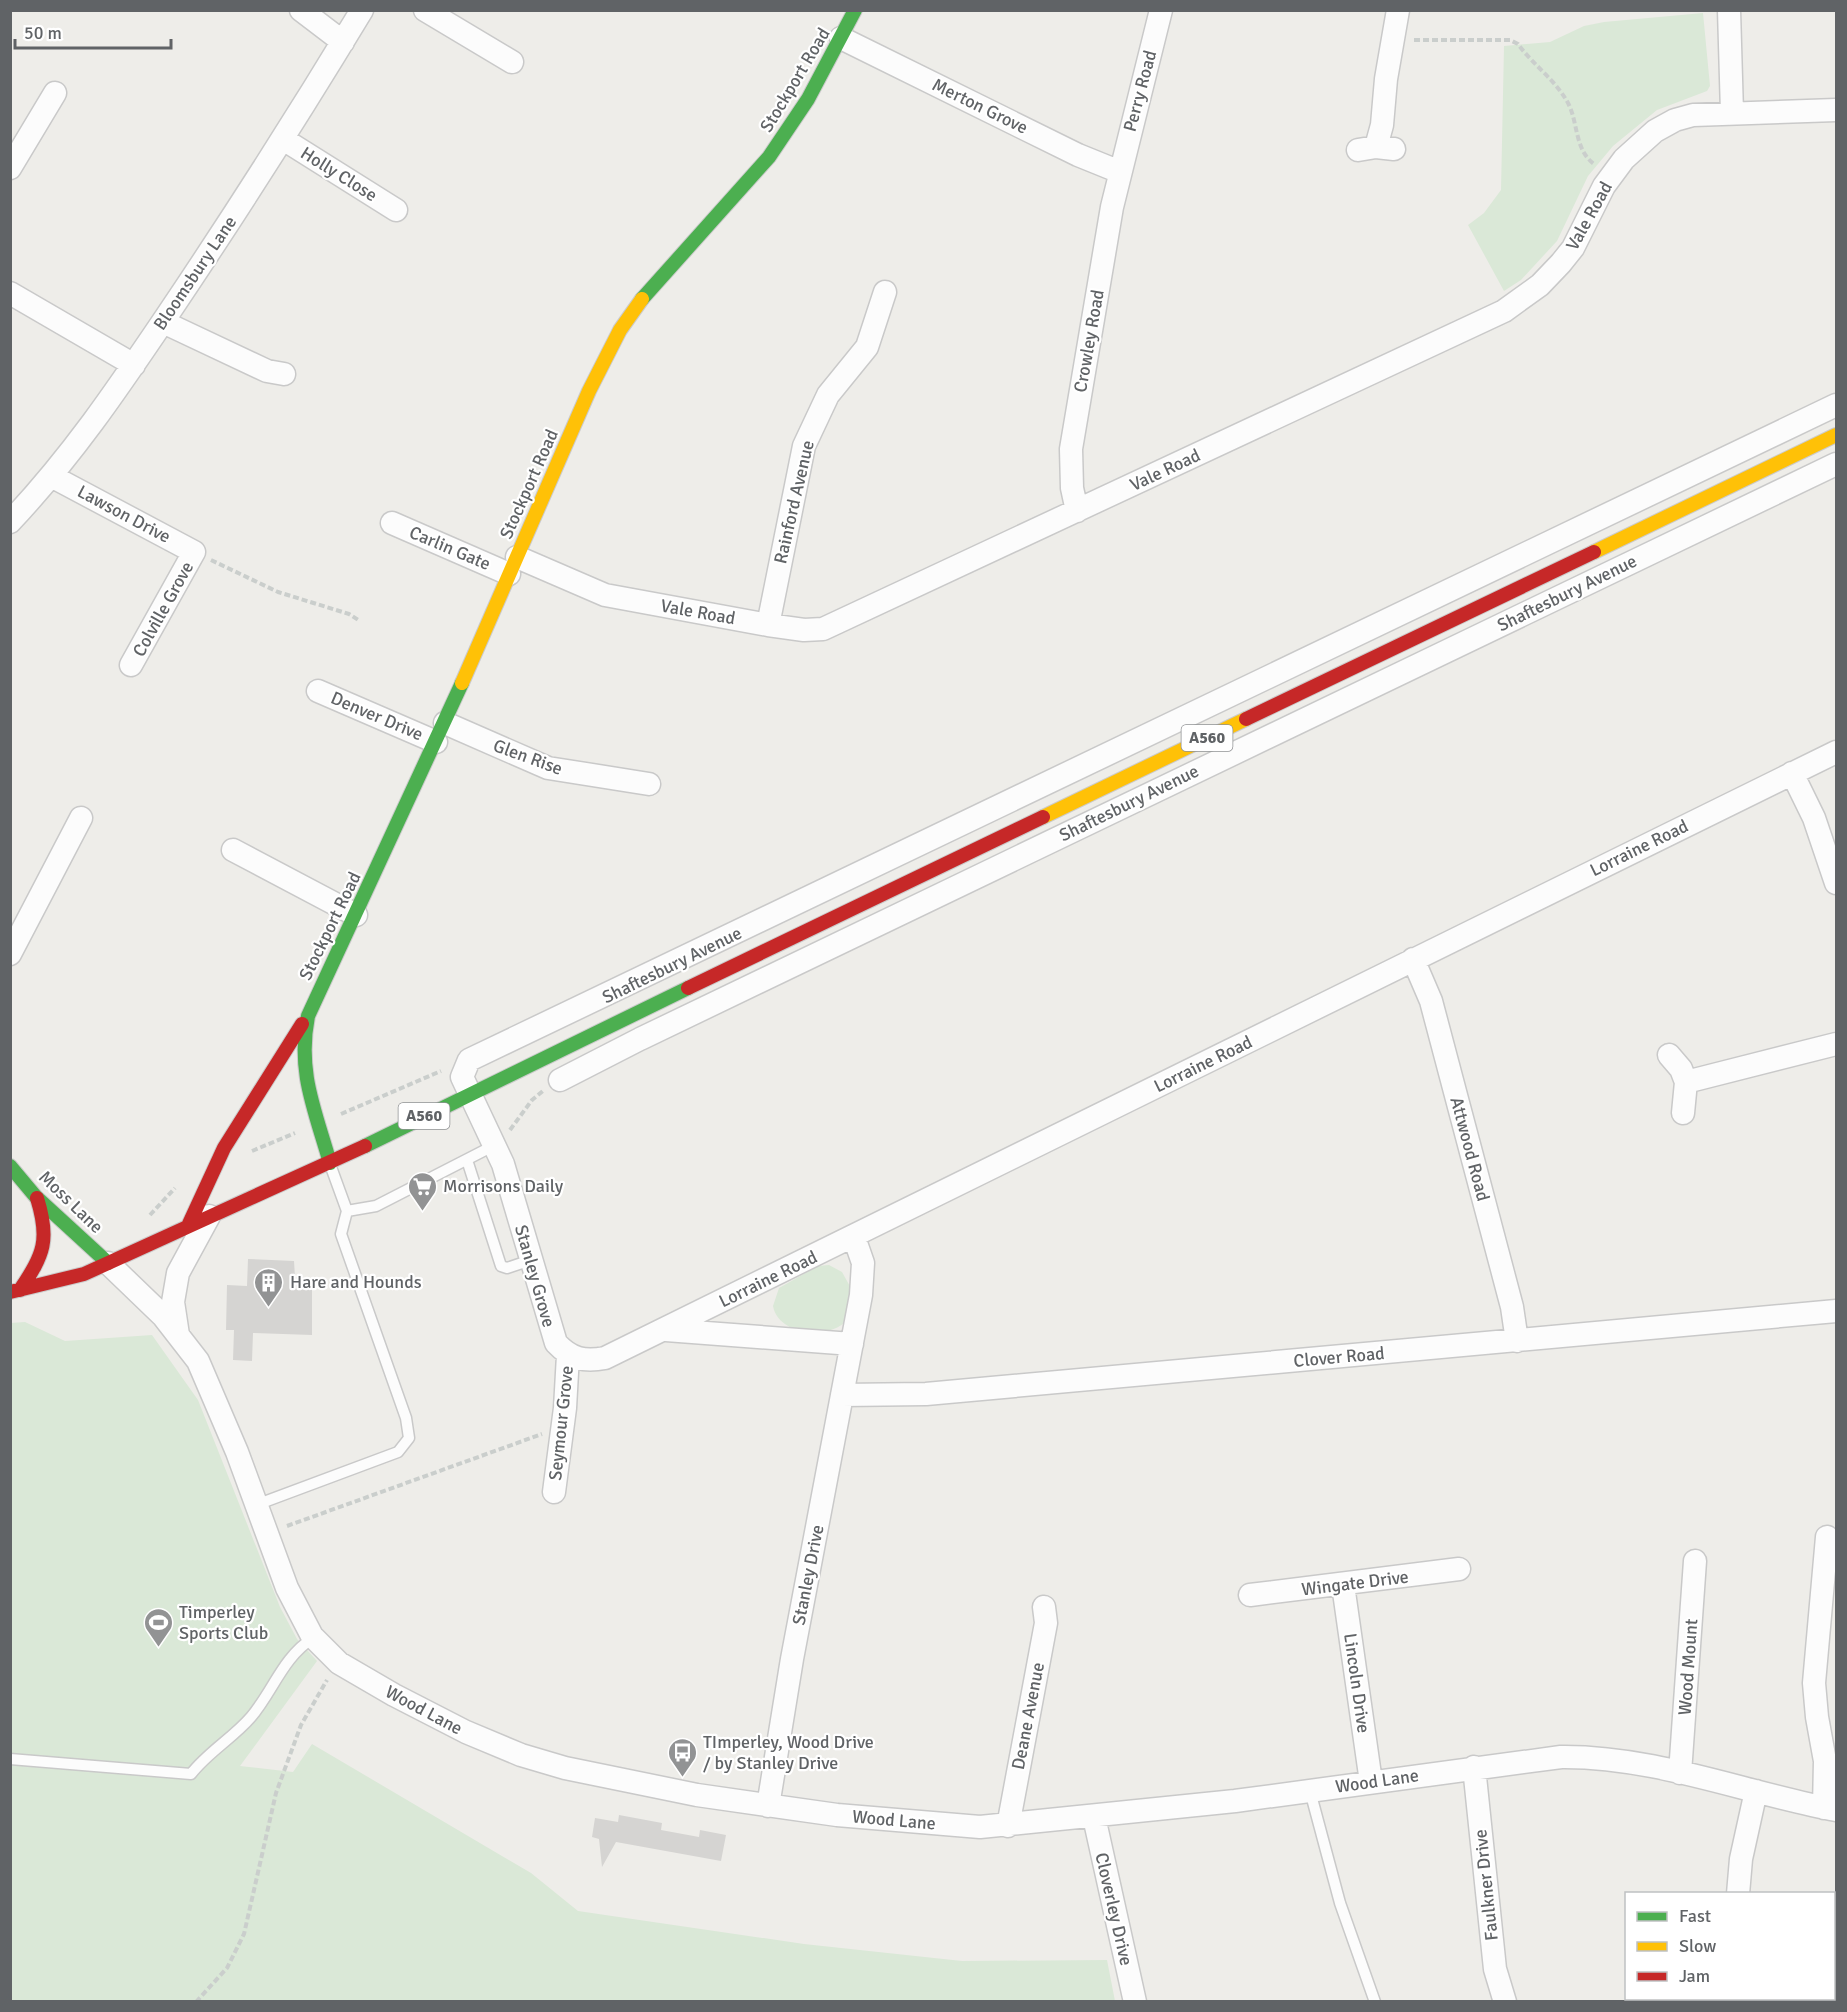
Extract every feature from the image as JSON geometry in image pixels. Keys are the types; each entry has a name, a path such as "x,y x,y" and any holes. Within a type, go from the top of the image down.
{"main road":[{"name":"Stockport Road","path":"199,1221 199,1194 308,1016 441,733 589,391 629,315 753,177 796,117 855,10"},
{"name":"Shaftesbury Avenue","path":"330,1163 604,1028 1836,435"},
{"name":"Stockport Road","path":"308,1016 301,1047 301,1064 307,1094 320,1123 330,1163"},
{"name":"A560","path":"15,1291 76,1276 108,1263 330,1163"},
{"name":"Moss Lane","path":"10,1166 36,1197 108,1263"},
{"path":"15,1291 38,1263 47,1235 36,1197"}],"street":[{"path":"301,10 343,42"},
{"name":"Bloomsbury Lane","path":"10,522 53,477 95,423 283,139 362,10"},
{"path":"425,10 512,62"},
{"name":"Perry Road","path":"1120,172 1161,10"},
{"path":"1376,148 1382,125 1386,79 1395,40 1398,10"},
{"path":"1729,10 1732,113"},
{"name":"Merton Grove","path":"841,38 1078,155 1120,172"},
{"path":"10,168 55,93"},
{"name":"Vale Road","path":"513,565 605,595 768,625 804,630 823,629 1504,311 1540,285 1574,248 1593,206 1613,174 1636,147 1655,131 1675,120 1693,115 1836,110"},
{"name":"Holly Close","path":"283,139 396,210"},
{"name":"Crowley Road","path":"1077,511 1072,488 1071,449 1120,172"},
{"name":"Rainford Avenue","path":"768,625 804,446 828,395 867,347 885,292"},
{"path":"10,293 134,365"},
{"path":"163,322 267,371 284,374"},
{"name":"Shaftesbury Avenue","path":"465,1064 1836,405"},
{"name":"Shaftesbury Avenue","path":"567,1077 616,1051 1836,464"},
{"name":"Lawson Drive","path":"53,477 195,552"},
{"path":"1652,494 1665,517"},
{"name":"Carlin Gate","path":"392,523 513,565"},
{"name":"Colville Grove","path":"131,665 195,552"},
{"name":"Denver Drive","path":"318,691 441,733"},
{"name":"Glen Rise","path":"441,733 548,768 649,784"},
{"name":"Lorraine Road","path":"568,1355 586,1361 605,1358 665,1330 1836,752"},
{"path":"1792,773 1814,818 1836,883"},
{"path":"10,954 72,823"},
{"path":"233,850 356,915"},
{"name":"Attwood Road","path":"1413,959 1431,1001 1512,1307 1516,1341"},
{"name":"Shaftesbury Avenue","path":"604,1028 616,1051"},
{"path":"534,1031 554,1053 567,1077"},
{"path":"1686,1082 1836,1044"},
{"path":"1669,1055 1681,1069 1686,1082 1683,1113"},
{"path":"465,1064 462,1077 468,1094"},
{"name":"Stanley Grove","path":"468,1094 495,1144 553,1336 568,1355"},
{"name":"Wood Lane","path":"178,1335 173,1302 178,1273 199,1221"},
{"name":"Stanley Drive","path":"768,1806 792,1659 863,1276 860,1252 854,1237"},
{"name":"Wood Lane","path":"108,1263 163,1316 198,1361 212,1390 300,1618 313,1638 339,1663 447,1723 521,1755 616,1779 768,1806 885,1821 980,1827 1094,1817 1311,1791 1543,1758 1581,1757 1600,1758 1680,1773 1830,1809"},
{"name":"Clover Road","path":"842,1395 926,1394 1836,1311"},
{"path":"665,1330 852,1344"},
{"name":"Seymour Grove","path":"554,1492 568,1355"},
{"path":"1827,1537 1814,1683 1817,1717 1826,1761 1830,1809"},
{"name":"Wood Mount","path":"1680,1773 1695,1561"},
{"name":"Wingate Drive","path":"1250,1595 1459,1569"},
{"name":"Lincoln Drive","path":"1343,1585 1371,1782"},
{"name":"Deane Avenue","path":"1008,1826 1046,1623 1044,1606"},
{"name":"Faulkner Drive","path":"1474,1767 1496,1969 1505,2001"},
{"path":"1738,1892 1741,1859 1756,1791"},
{"name":"Cloverley Drive","path":"1094,1817 1135,2001"}],"lane":[{"path":"347,1211 376,1206 495,1144"},
{"path":"467,1160 501,1266 507,1268 531,1260"},
{"path":"256,1505 398,1452 409,1438 406,1418 340,1234 347,1211 330,1163"},
{"path":"10,1759 191,1774 201,1761 251,1717 284,1666 302,1644 313,1638"},
{"path":"1311,1791 1340,1904 1375,2001"}],"path":[{"path":"1395,40 1510,40 1518,44 1561,91 1589,160 1613,174"},
{"path":"195,552 278,592 349,614 360,621"},
{"path":"347,1111 449,1068 465,1064"},
{"path":"495,1144 515,1125 538,1094 567,1077"},
{"path":"246,1154 299,1131"},
{"path":"266,1534 539,1435 562,1429"},
{"path":"196,2001 227,1968 244,1934 276,1793 285,1765 314,1699 339,1663"}],"green space":[{"path":"1703,13 1710,86 1707,91 1657,110 1613,146 1588,176 1557,241 1521,280 1504,291 1468,225 1484,213 1501,190 1504,46 1550,42 1584,26 1604,22"},
{"path":"829,1265 842,1272 852,1290 844,1323 825,1331 814,1332 792,1328 783,1323 773,1306 779,1288 818,1266"},
{"path":"25,1322 65,1341 152,1335 198,1400 280,1607 297,1639 317,1661 240,1766 293,1772 312,1744 531,1873 578,1911 804,1944 962,1961 1107,1960 1115,2001 11,2002 10,1323"}],"building":[{"name":"Hare and Hounds","path":"248,1259 294,1261 295,1277 312,1278 312,1335 253,1333 252,1361 233,1360 234,1330 226,1330 227,1285 247,1286"},
{"path":"619,1815 662,1823 661,1830 699,1837 700,1830 726,1835 721,1861 616,1842 602,1867 599,1839 592,1837 595,1818 618,1822"}],"traffic: fast":[{"path":"642,299 769,157 808,99 855,10"},
{"path":"330,1163 306,1073 305,1036 308,1016 462,683"},
{"path":"365,1146 688,988"},
{"path":"10,1166 36,1197 108,1263"}],"traffic: slow":[{"path":"462,683 589,391 620,330 642,299"},
{"path":"1594,552 1836,435"},
{"path":"1043,817 1246,719"}],"traffic: jam":[{"path":"1246,719 1594,552"},
{"path":"688,988 1043,817"},
{"path":"188,1226 224,1148 302,1024"},
{"path":"10,1292 84,1274 365,1146"},
{"path":"20,1290 35,1266 44,1236 37,1198"}],"place":[{"name":"Morrisons Daily","path":"422,1212"},
{"name":"Hare and Hounds","path":"269,1308"},
{"name":"Timperley Sports Club","path":"158,1648"},
{"name":"TImperley, Wood Drive / by Stanley Drive","path":"682,1778"}]}
